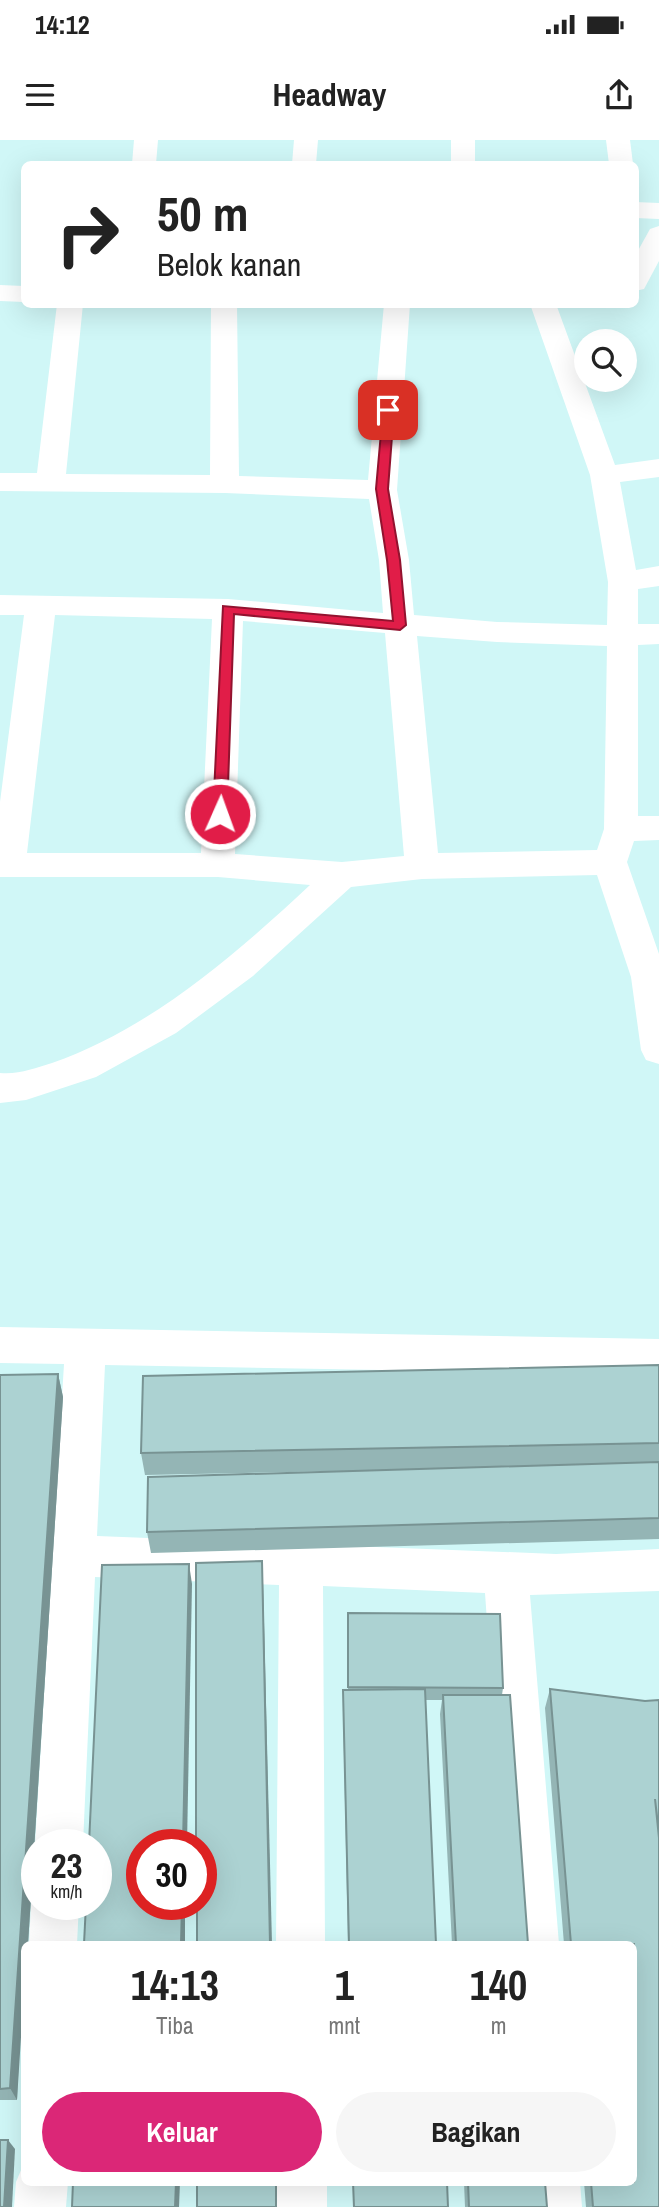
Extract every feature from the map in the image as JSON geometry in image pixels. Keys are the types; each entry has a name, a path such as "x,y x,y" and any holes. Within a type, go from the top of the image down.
{"street":[{"path":"144,161 146,140"},
{"path":"304,161 306,140"},
{"path":"463,140 463,161"},
{"path":"618,140 621,161"},
{"path":"639,210 659,211"},
{"path":"639,275 659,234"},
{"path":"0,293 21,294"},
{"path":"639,295 659,296"},
{"path":"51,482 71,308"},
{"path":"224,308 225,484"},
{"path":"397,308 382,489 394,560 422,866"},
{"path":"544,308 604,475 623,582 621,829 610,862 654,977 659,1050"},
{"path":"604,475 659,468"},
{"path":"0,482 225,484 382,489"},
{"path":"623,582 659,576"},
{"path":"0,605 228,609 400,625 575,636 659,634"},
{"path":"41,605 4,865 218,865 342,876 422,866 610,862"},
{"path":"218,865 228,609"},
{"path":"621,829 659,828"},
{"path":"0,1088 12,1089 75,1072 126,1045 204,994 275,940 342,876"},
{"path":"0,1345 659,1356"},
{"path":"60,1829 85,1348"},
{"path":"75,1556 556,1575 659,1570"},
{"path":"301,1563 301,1941"},
{"path":"506,1573 535,1941"},
{"path":"53,1941 54,1920"},
{"path":"40,2207 42,2186"},
{"path":"301,2186 301,2207"},
{"path":"554,2186 556,2207"}],"building":[{"path":"659,1365 659,1443 141,1453 143,1376"},
{"path":"58,1374 27,1829 21,1829 21,1920 10,2088 0,2089 0,1375"},
{"path":"659,1462 659,1518 147,1532 148,1477"},
{"path":"262,1561 270,1941 197,1941 197,1920 217,1920 217,1829 196,1829 196,1563"},
{"path":"189,1564 183,1829 126,1829 126,1920 182,1920 181,1941 84,1941 85,1920 112,1920 112,1829 90,1829 102,1565"},
{"path":"348,1613 500,1614 503,1688 348,1687"},
{"path":"425,1689 436,1941 349,1941 343,1690"},
{"path":"550,1689 645,1701 659,1700 659,1833 655,1799 659,1838 659,2207 593,2207 591,2186 637,2186 637,1941 571,1941"},
{"path":"443,1695 510,1695 528,1941 456,1941"},
{"path":"0,2140 8,2140 4,2207 0,2207"},
{"path":"73,2186 176,2186 175,2207 72,2207"},
{"path":"197,2186 276,2186 276,2207 197,2207"},
{"path":"353,2186 447,2186 448,2207 354,2207"},
{"path":"468,2186 545,2186 547,2207 469,2207"}],"route":[{"path":"220,814 228,609 400,625 394,560 382,489 388,410"}]}
